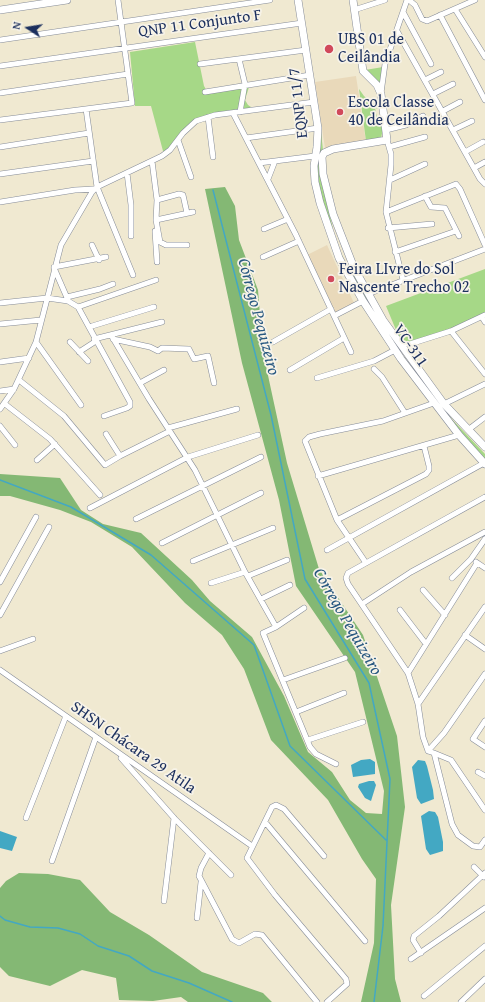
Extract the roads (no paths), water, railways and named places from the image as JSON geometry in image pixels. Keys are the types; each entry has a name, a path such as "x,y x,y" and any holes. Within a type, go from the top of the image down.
{"main road":[{"path":"0,10 16,4 67,0"},
{"name":"EQNP 11/7","path":"298,0 318,128 315,156 315,182 329,233"},
{"path":"353,0 363,71 377,85 381,94 388,144 329,150 324,153 322,162 327,195 343,241 368,294 397,347 405,352 444,404 485,447"},
{"path":"329,233 338,230"},
{"name":"VC-311","path":"329,233 345,268 363,301 397,347 434,403 459,435 484,463"},
{"path":"334,244 343,241"}],"street":[{"path":"0,120 132,103 118,0"},
{"path":"0,40 270,0"},
{"path":"354,10 385,0"},
{"path":"381,94 385,64 408,0 424,20 427,21 475,0"},
{"path":"455,8 485,57"},
{"path":"403,12 431,64"},
{"path":"440,15 485,100"},
{"name":"QNP 11 Conjunto F","path":"0,66 302,23"},
{"path":"397,31 480,179 485,184"},
{"path":"200,64 306,50"},
{"path":"239,59 245,84 240,112"},
{"path":"424,80 441,72"},
{"path":"0,93 128,74"},
{"path":"205,92 245,84 310,75"},
{"path":"433,94 453,84"},
{"path":"0,202 96,188 152,161 170,150 189,127 196,121 208,117 314,102"},
{"path":"443,111 460,102"},
{"path":"86,109 96,188 133,275"},
{"path":"233,113 288,219 351,352"},
{"path":"386,130 406,125 423,116"},
{"path":"208,117 212,157"},
{"path":"453,130 472,121"},
{"path":"246,138 318,128"},
{"path":"0,147 89,133"},
{"path":"403,280 388,228 386,212 390,180 388,144 425,138"},
{"path":"178,140 191,177"},
{"path":"465,152 483,142"},
{"path":"259,163 315,156"},
{"path":"0,174 93,160"},
{"path":"152,161 157,200 156,226 160,242 166,245 187,244"},
{"path":"268,179 275,161"},
{"path":"474,168 485,162"},
{"path":"390,180 425,164"},
{"path":"127,173 131,205 131,236"},
{"path":"386,212 453,184 457,184 485,245"},
{"path":"0,409 5,404 19,380 36,342 61,245 85,200 96,188"},
{"path":"156,220 190,213 183,195 179,194 157,200"},
{"path":"395,252 458,233 445,208 431,207 426,196"},
{"path":"264,229 288,219"},
{"path":"388,228 432,224"},
{"path":"156,226 154,232 157,262"},
{"path":"263,257 299,242"},
{"path":"92,245 99,260"},
{"path":"368,294 485,249"},
{"path":"54,268 99,260 106,257"},
{"path":"54,268 67,299 78,307 130,404 127,408 104,416"},
{"path":"78,307 156,280"},
{"path":"0,303 47,298 67,299 113,284"},
{"path":"334,316 363,301"},
{"path":"89,327 154,307"},
{"path":"273,342 331,309"},
{"path":"317,378 374,362 397,347 451,331 483,316 485,322"},
{"path":"0,324 41,320"},
{"path":"79,352 95,340 112,337 162,322"},
{"path":"451,331 485,374"},
{"path":"112,337 169,430 188,457 231,544 276,627"},
{"path":"112,337 150,347 158,351 162,348 190,349 194,359 208,356 214,383"},
{"path":"290,370 344,338"},
{"path":"36,342 81,405"},
{"path":"70,342 88,361"},
{"path":"405,352 410,344"},
{"path":"0,362 29,358"},
{"path":"374,369 382,377 405,413"},
{"path":"140,383 164,370"},
{"path":"19,380 64,416 79,432 105,465 169,430 237,409"},
{"path":"444,404 485,384"},
{"path":"0,391 14,389"},
{"path":"366,563 337,520 318,476 306,442 307,438 383,421 434,403"},
{"path":"5,404 55,444 100,495"},
{"path":"468,430 485,417"},
{"path":"0,426 15,445"},
{"path":"106,434 120,456"},
{"path":"90,508 188,457 258,435"},
{"path":"318,476 459,435"},
{"path":"37,460 55,444"},
{"path":"337,520 426,474 430,466 424,446"},
{"path":"136,519 261,458"},
{"path":"327,550 484,463"},
{"path":"162,543 261,493"},
{"path":"428,751 423,738 418,704 408,673 346,578 348,573 485,497"},
{"path":"0,582 36,517"},
{"path":"1,612 49,527"},
{"path":"194,561 231,544 273,528"},
{"path":"362,604 411,572 485,532"},
{"path":"452,578 471,559 485,539"},
{"path":"471,559 485,568"},
{"path":"211,583 247,574 287,560"},
{"path":"408,673 477,564"},
{"path":"261,599 290,585"},
{"path":"424,590 445,615"},
{"path":"418,704 485,607"},
{"path":"304,608 276,627 262,633 312,750 336,764"},
{"path":"400,610 426,644"},
{"path":"465,635 485,649"},
{"path":"0,651 33,638"},
{"path":"283,680 345,658"},
{"name":"SHSN Chácara 29 Atila","path":"0,670 252,846"},
{"path":"428,751 444,733 485,674"},
{"path":"296,712 344,693"},
{"path":"26,818 66,716"},
{"path":"485,721 473,739 485,747"},
{"path":"308,740 363,722"},
{"path":"52,861 96,737"},
{"path":"428,751 451,760 485,810"},
{"path":"117,753 174,818 231,875"},
{"path":"434,753 452,824 458,835 465,841 480,847 485,840"},
{"path":"478,772 485,776"},
{"path":"324,856 281,806 276,805 272,807 247,858 346,979 348,983 344,988 327,1002"},
{"path":"164,901 174,818"},
{"path":"265,822 365,942"},
{"path":"210,853 199,872 201,882 233,941 241,942 255,934 264,937 317,1002"},
{"path":"421,953 413,940 414,936 440,916 484,875 474,867"},
{"path":"197,918 201,882"},
{"path":"411,959 485,908"},
{"path":"424,996 485,946"},
{"path":"461,1002 485,979"}],"water":[{"path":"370,759 375,762 375,774 353,777 351,765 361,760"},
{"path":"418,760 425,761 434,799 421,804 417,798 412,767"},
{"path":"374,781 376,785 371,801 365,798 358,787 359,784"},
{"path":"429,811 435,812 438,817 443,842 443,851 430,855 426,849 421,816"},
{"path":"0,831 17,837 12,851 0,848"}],"waterway":[{"name":"Córrego Pequizeiro","path":"213,190 271,415 305,579 369,683 390,779 383,926 374,1002"},
{"path":"0,480 71,507 151,555 254,645 290,746 386,840"},
{"path":"0,916 5,920 30,927 58,928 80,934 98,946 129,956 152,971 189,983 232,1002"}],"place":[{"name":"UBS 01 de Ceilândia","path":"329,49"},
{"name":"Escola Classe 40 de Ceilândia","path":"340,112"},
{"name":"Feira LIvre do Sol Nascente Trecho 02","path":"331,279"}]}
